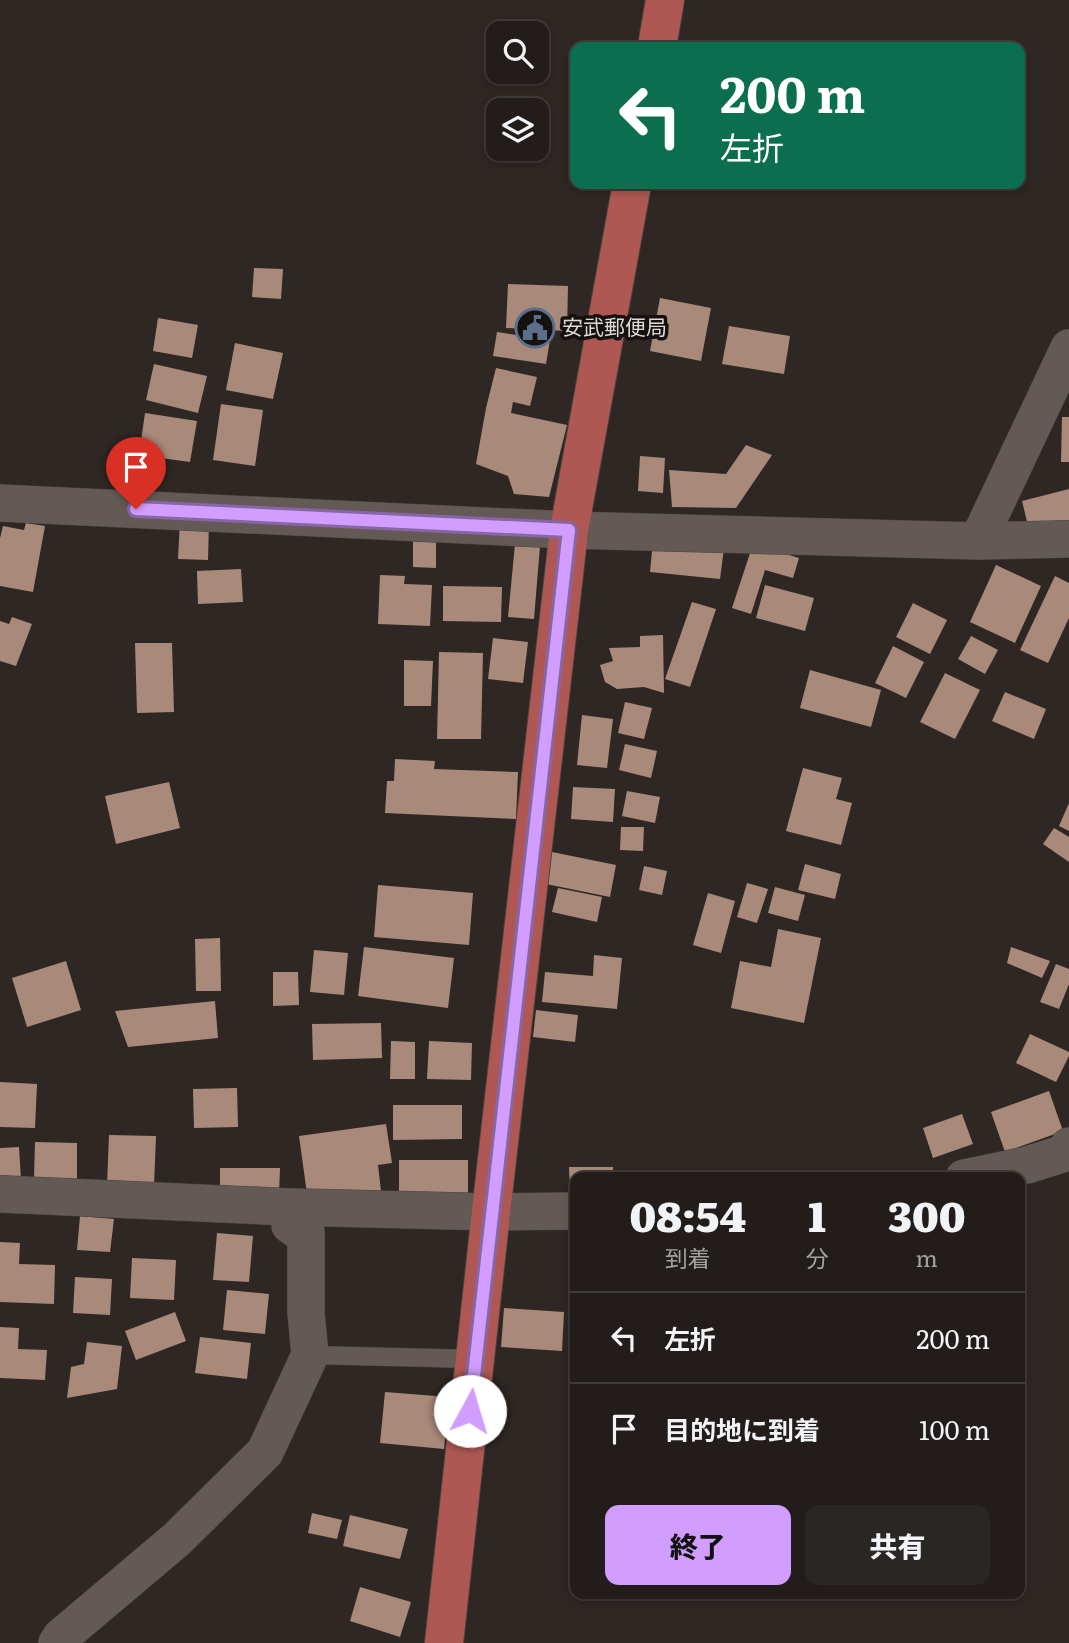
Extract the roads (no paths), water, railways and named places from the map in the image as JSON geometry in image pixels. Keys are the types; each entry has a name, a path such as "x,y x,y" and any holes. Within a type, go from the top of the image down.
{"main road":[{"path":"658,42 665,0"},
{"path":"444,1643 569,530 631,189"}],"street":[{"path":"978,541 1069,348"},
{"path":"0,503 569,530 978,541 1069,539"},
{"path":"993,1172 1068,1154"},
{"path":"0,1194 290,1207 570,1211"},
{"path":"57,1643 177,1539 265,1452 310,1355 306,1313 306,1232 290,1226 290,1207"}],"lane":[{"path":"310,1355 475,1359"}],"place":[{"name":"安武郵便局","path":"535,328"}]}
